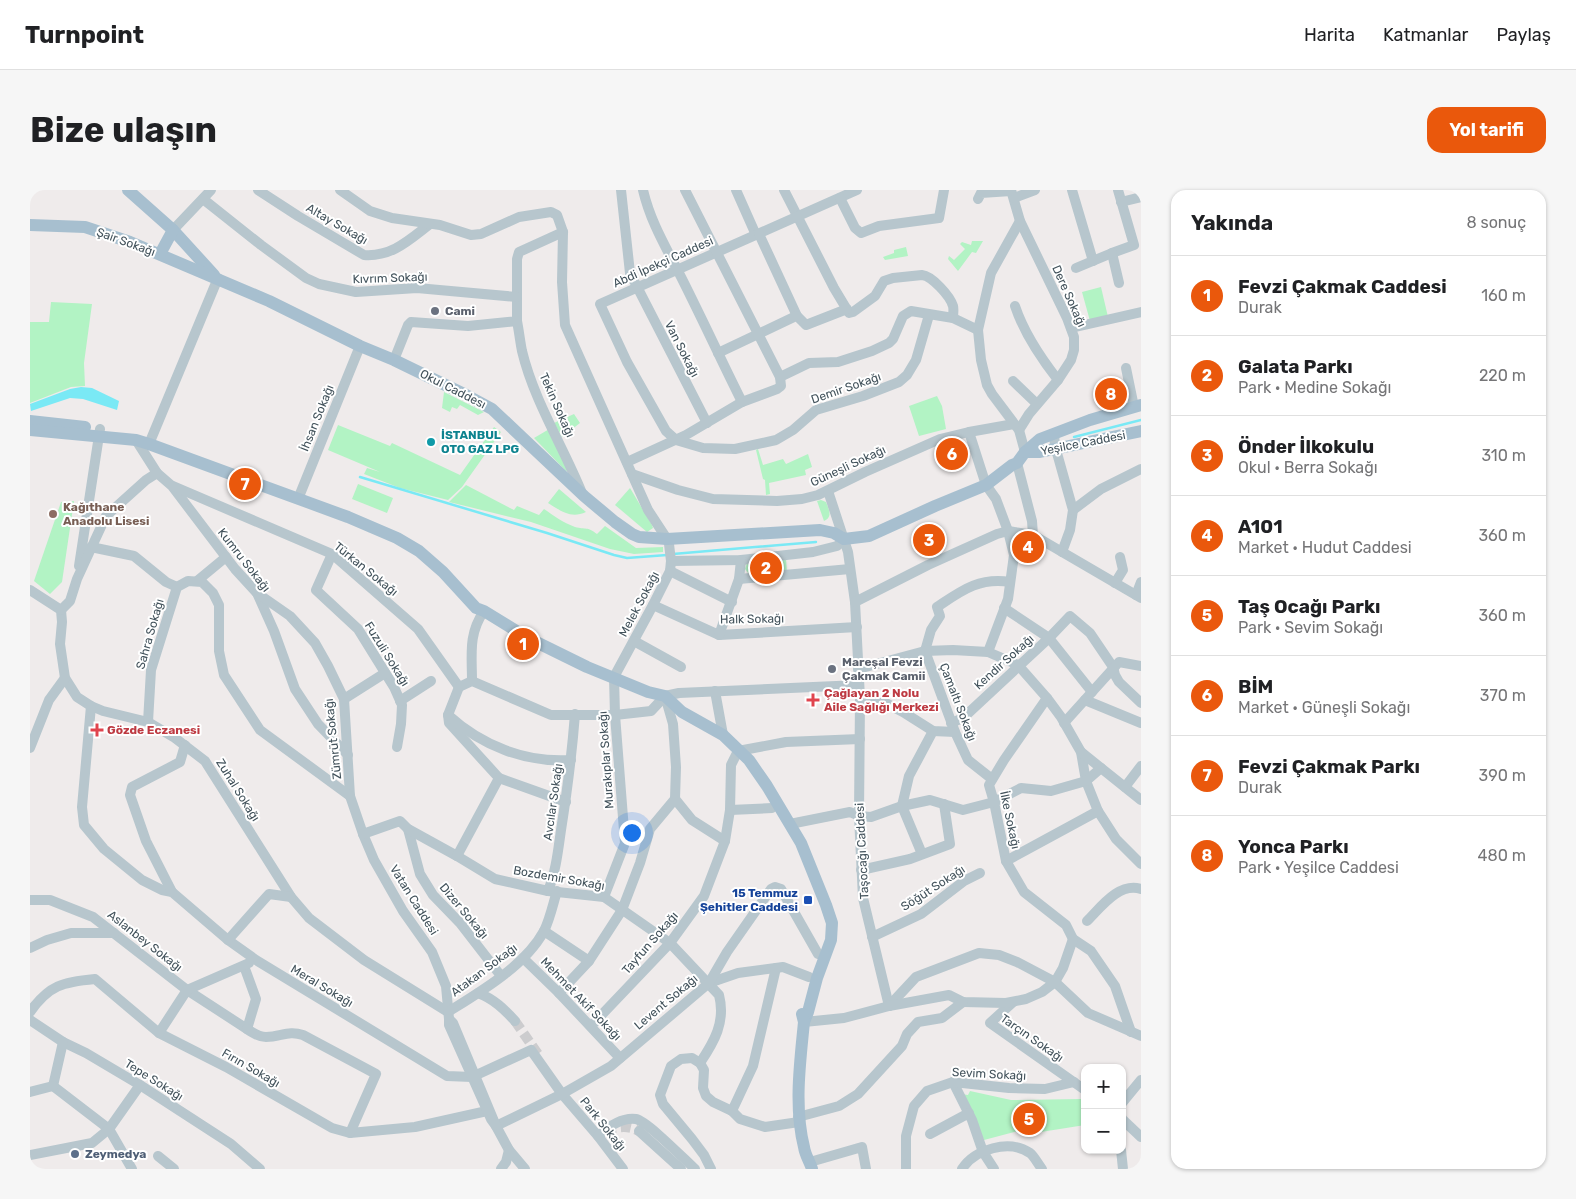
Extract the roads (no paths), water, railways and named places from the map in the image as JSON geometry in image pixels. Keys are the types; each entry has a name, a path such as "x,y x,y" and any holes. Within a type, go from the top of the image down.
{"main road":[{"name":"Okul Caddesı","path":"128,190 173,230 218,278 360,346 394,360 492,409 584,496 632,534 668,542 820,530 834,533 844,539"},
{"name":"Şair Sokağı","path":"30,225 85,227 160,254 218,278"},
{"path":"160,254 173,230"},
{"name":"Yeşilce Caddesi","path":"844,539 869,536 986,485 1017,463 1040,439 1090,420 1137,406"},
{"path":"34,426 99,432 138,433 151,441 299,495 381,531 419,550 443,572 476,608 528,638 587,667 648,692 665,696 682,712 723,735 749,760 801,843 832,924 831,940 804,1022 799,1084 799,1119 804,1149 811,1166"},
{"name":"Yeşilce Caddesi","path":"1026,452 1040,452 1141,431"},
{"path":"99,432 136,440 151,441"},
{"path":"738,751 742,764 793,842 824,923 823,940 809,977 801,1009 804,1022"}],"street":[{"name":"Altay Sokağı","path":"258,190 364,255 376,256 395,250 430,224"},
{"path":"340,190 370,211 392,218 430,224 471,235 480,234 519,217 551,212 557,214 563,232 562,282 565,325 648,510 668,542"},
{"name":"Van Sokağı","path":"621,190 630,273 707,423"},
{"path":"643,190 654,225 742,402"},
{"path":"627,462 676,440 742,402 781,386 780,377 685,190"},
{"path":"736,190 797,316 806,325 847,309"},
{"path":"784,190 834,288 849,312 853,312 875,296 884,281 893,278 922,275 933,279 948,298 952,304 953,318"},
{"name":"Abdi İpekçi Caddesi","path":"676,440 659,421 627,362 600,304 798,216 840,195 857,190"},
{"path":"840,195 855,228 861,233 879,226 939,218 944,190"},
{"path":"978,199 982,193 1012,193 1035,190"},
{"path":"1072,190 1093,261"},
{"path":"1076,268 1137,244 1118,190"},
{"path":"173,230 206,193"},
{"name":"Kıvrım Sokağı","path":"206,193 261,245 306,278 319,284 356,292 383,292 417,288 517,298"},
{"name":"Dere Sokağı","path":"1012,193 1020,221 1074,337 1074,350 1071,360 1058,380 1016,427"},
{"path":"1121,202 1141,198"},
{"path":"1020,221 991,273 978,330 981,360 987,385 1016,427 1026,452"},
{"name":"Tekin Sokağı","path":"563,232 519,252 517,259 517,321 522,350 532,382 544,412 570,463 584,496"},
{"path":"1112,253 1119,283"},
{"path":"151,441 218,278"},
{"path":"1015,306 1023,326 1040,357 1058,380"},
{"path":"780,377 808,364 838,362 872,352 893,340 903,316 906,312 910,311 953,318 978,330"},
{"path":"1071,328 1141,312"},
{"name":"Demir Sokağı","path":"676,440 703,448 735,450 776,440 793,430 816,410 863,396 899,382 908,375 916,360 929,314"},
{"path":"718,353 797,316"},
{"path":"394,360 408,325 412,322 468,326 517,321"},
{"name":"İhsan Sokağı","path":"299,495 360,346"},
{"path":"1126,368 1137,406"},
{"path":"1013,381 1037,404"},
{"name":"Güneşli Sokağı","path":"632,474 699,496 726,500 777,501 802,499 818,496 910,451 940,439 969,432 1016,427"},
{"path":"77,579 99,432"},
{"path":"969,432 986,485 996,499 1008,531 1014,556 1008,599 988,652"},
{"path":"1054,434 1056,449 1073,510 1070,530 1062,552"},
{"name":"Kumru Sokağı","path":"136,440 158,473 172,486 226,557 257,593 274,631 295,689 318,724 348,755"},
{"path":"1017,463 1032,520 1033,535"},
{"path":"1073,510 1101,490 1141,470"},
{"path":"30,590 61,610 70,601 77,579 106,516 146,480 158,473"},
{"name":"Türkan Sokağı","path":"172,486 332,554 418,629 460,687"},
{"name":"Taşocağı Caddesi","path":"828,491 844,539 855,602 860,698 859,816 863,898 889,1006"},
{"path":"855,602 996,534 1008,531 1033,535 1138,596 1141,582"},
{"path":"671,566 813,552 837,546 844,539"},
{"name":"Melek Sokağı","path":"614,677 654,606 671,566 668,542"},
{"path":"91,548 134,556 166,582 177,587"},
{"name":"Fuzuli Sokağı","path":"332,554 316,590 358,629 394,687 402,705 397,747"},
{"path":"1115,582 1123,570 1120,556"},
{"path":"197,581 226,557"},
{"path":"719,634 739,579 741,560"},
{"path":"671,566 732,602"},
{"path":"739,579 850,570"},
{"path":"925,651 931,630 940,616 937,606 966,587 997,580 1010,582"},
{"name":"Sahra Sokağı","path":"148,722 151,670 177,587 188,581 197,581"},
{"path":"197,581 202,582 214,593 219,605 219,651 224,675 260,730 350,796"},
{"name":"Zümrüt Sokağı","path":"257,593 290,616 315,642 344,699 350,796"},
{"name":"Halk Sokağı","path":"654,606 719,634 857,627"},
{"path":"1004,608 1050,638 1088,696 1141,723"},
{"name":"Zuhal Sokağı","path":"61,610 60,644 65,678 77,697 103,711 148,722 176,738 204,761 291,897 309,918 364,960 448,1016"},
{"path":"472,681 472,637 475,626 484,611"},
{"name":"Kendir Sokağı","path":"953,728 1050,638 1070,616 1090,633 1113,668"},
{"path":"634,641 681,667"},
{"path":"858,669 925,651 953,650 988,652 1018,666 1047,698 1064,723 1081,752 1086,781 1098,811 1116,838 1134,859 1141,864"},
{"name":"Çamaltı Sokağı","path":"925,651 953,728 968,760 992,779"},
{"path":"1064,723 1119,662 1141,666"},
{"path":"1113,668 1120,682 1141,703"},
{"path":"344,699 385,673"},
{"name":"Murakıplar Sokağı","path":"604,897 625,843 615,715 614,677"},
{"path":"31,740 49,700 65,678"},
{"path":"400,701 431,681"},
{"path":"472,681 460,687 448,715 449,722 499,778 566,802"},
{"path":"472,681 550,715 615,715 651,711 665,696 679,693 859,685"},
{"path":"714,692 723,735"},
{"path":"559,993 589,961 622,910 640,863 650,829 675,799 676,767 673,724 665,696"},
{"path":"860,698 880,700 933,731 953,728"},
{"name":"İlke Sokağı","path":"1047,698 989,785 1006,861 1024,892 1066,925 1072,939"},
{"name":"Meral Sokağı","path":"91,706 82,807 84,825 104,848 142,880 162,890 172,892"},
{"name":"Avcılar Sokağı","path":"553,891 566,802 575,714"},
{"path":"448,715 470,733 506,750 534,758 571,760"},
{"path":"922,854 902,806 909,776 933,731"},
{"path":"738,751 786,742 860,739"},
{"name":"Meral Sokağı","path":"185,745 180,762 132,787 130,795 146,841 172,892 228,940 256,960 447,1076 474,1076"},
{"name":"Tayfun Sokağı","path":"590,1026 670,943 704,896 725,841 730,810 731,764 738,751"},
{"path":"1081,752 1141,800"},
{"path":"1125,787 1141,766"},
{"path":"790,824 850,812 859,816 871,817 902,806 930,800 963,810 994,802 1021,788 1051,791 1086,781 1101,768"},
{"path":"457,856 499,778"},
{"name":"Vatan Caddesi","path":"350,796 374,860 403,911 432,952 446,986 450,1025 496,1126"},
{"path":"675,799 692,820 725,841"},
{"path":"861,870 910,859 950,844 944,804"},
{"path":"730,810 772,808"},
{"path":"1006,861 1098,811"},
{"name":"Bozdemir Sokağı","path":"363,834 400,821 408,829 495,879 553,891 604,897 670,943 720,995 722,1018 717,1035 700,1063"},
{"name":"Dizer Sokağı","path":"408,829 420,874 433,895 460,923 501,976"},
{"name":"Söğüt Sokağı","path":"872,937 921,914 964,880 980,873"},
{"name":"Levent Sokağı","path":"496,1126 562,1094 611,1066 709,983 727,952 771,889 775,887 781,890 818,954"},
{"path":"1087,921 1110,897 1128,888 1141,889"},
{"name":"Atakan Sokağı","path":"448,1016 523,958 544,931 553,891"},
{"path":"228,940 268,894 291,897"},
{"name":"Aslanbey Sokağı","path":"30,900 50,900 93,917 187,990 255,1034 267,1037 286,1033 303,1035 376,1074 350,1133"},
{"path":"544,931 589,961"},
{"path":"30,948 47,940 71,933 114,933"},
{"path":"804,1022 844,1018 889,1006 949,995 964,1002 1006,1003 1026,999 1042,992 1055,982 1063,968 1072,939 1091,951 1115,986 1130,1032"},
{"path":"889,1006 916,977 979,953 999,955 1017,962 1055,982 1088,1013 1141,1036"},
{"name":"Mehmet Akif Sokağı","path":"523,958 620,1058"},
{"path":"159,1033 187,990 256,960"},
{"path":"244,966 256,999 247,1029"},
{"path":"709,983 738,973 783,967 809,977"},
{"path":"732,1110 753,1066 776,968"},
{"name":"Fırın Sokağı","path":"30,1012 41,997 55,988 71,981 95,979 159,1033 226,1067 312,1118 332,1128 350,1133 415,1128 488,1111"},
{"path":"478,993 502,1007 516,1021"},
{"path":"711,1169 704,1155 662,1104 660,1096 671,1066 681,1059 692,1058 700,1063 704,1070 703,1088 706,1096 713,1102 732,1110 740,1119 765,1127 799,1119 838,1106 858,1094 902,1046 907,1034 918,1022 942,1018 964,1002"},
{"name":"Tarçın Sokağı","path":"1013,1002 990,1023 1081,1087"},
{"name":"Tepe Sokağı","path":"30,1020 63,1042 86,1053 140,1085 231,1144 260,1169"},
{"path":"53,1086 63,1042"},
{"name":"Park Sokağı","path":"474,1076 531,1050 562,1094 623,1169"},
{"name":"Vatan Caddesi","path":"474,1076 488,1111 509,1150 525,1169"},
{"path":"1126,1097 1141,1080"},
{"path":"953,1082 969,1113 983,1152 994,1169"},
{"name":"Sevim Sokağı","path":"906,1169 906,1136 914,1106 927,1091 953,1082 1000,1088 1045,1089 1074,1082"},
{"path":"30,1154 92,1143 109,1129 140,1085"},
{"path":"30,1092 53,1086"},
{"path":"53,1086 109,1129 132,1169"},
{"path":"930,1134 969,1113"},
{"path":"598,1136 610,1125 636,1119 642,1121 695,1169"},
{"path":"1126,1124 1141,1137"},
{"path":"639,1131 682,1169"},
{"path":"962,1169 967,1161 983,1152 995,1147 1012,1146 1031,1154 1042,1169"},
{"path":"811,1166 862,1147 866,1169"},
{"path":"501,1169 506,1162 509,1150"},
{"path":"1122,1154 1123,1169"},
{"path":"158,1156 174,1169"}],"water":[{"path":"92,388 119,401 117,410 83,399 70,398 31,411 30,404 70,389"}],"waterway":[{"path":"1074,437 1141,420"},
{"path":"360,477 614,555 627,558 667,555"},
{"path":"673,554 816,542"}],"tunnel":[{"path":"515,1021 540,1057"},
{"path":"606,1130 623,1127 639,1131"}],"place":[{"name":"Cami","path":"435,311"},
{"name":"Yonca Parkı","path":"1111,394"},
{"name":"İSTANBUL OTO GAZ LPG","path":"431,442"},
{"name":"BİM","path":"952,454"},
{"name":"Fevzi Çakmak Parkı","path":"245,484"},
{"name":"Kağıthane Anadolu Lisesi","path":"53,514"},
{"name":"Önder İlkokulu","path":"929,540"},
{"name":"A101","path":"1028,547"},
{"name":"Galata Parkı","path":"766,568"},
{"name":"Fevzi Çakmak Caddesi","path":"523,644"},
{"name":"Mareşal Fevzi Çakmak Camii","path":"832,669"},
{"name":"Çağlayan 2 Nolu Aile Sağlığı Merkezi","path":"813,700"},
{"name":"Gözde Eczanesi","path":"97,730"},
{"name":"15 Temmuz Şehitler Caddesi","path":"808,900"},
{"name":"Taş Ocağı Parkı","path":"1029,1119"},
{"name":"Zeymedya","path":"75,1154"}]}
